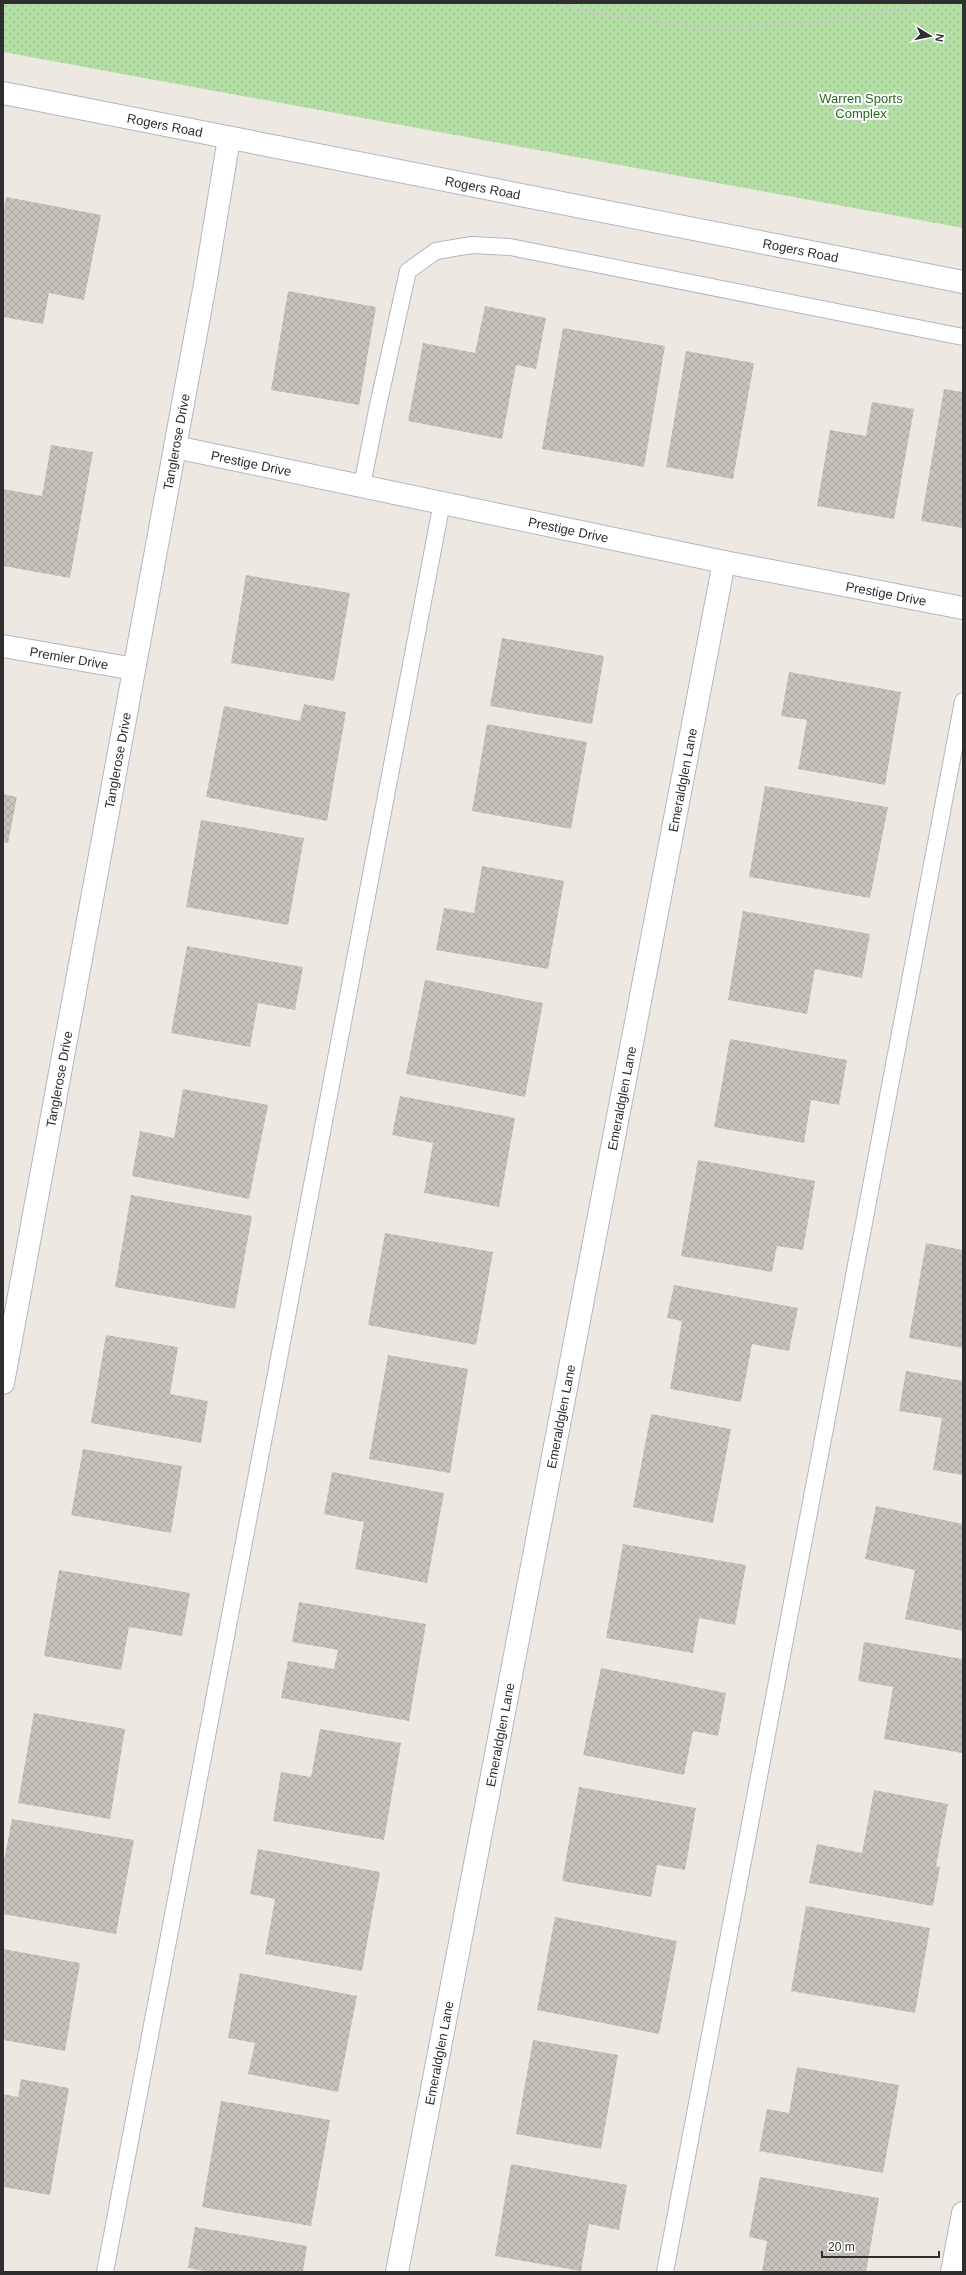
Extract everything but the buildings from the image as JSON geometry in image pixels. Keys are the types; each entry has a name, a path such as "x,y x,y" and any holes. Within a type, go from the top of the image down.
{"street":[{"name":"Rogers Road","path":"3,93 963,282"},
{"name":"Tanglerose Drive","path":"3,1383 205,284 229,138"},
{"name":"Prestige Drive","path":"175,447 724,562 963,608"},
{"name":"Emeraldglen Lane","path":"397,2272 724,562"},
{"name":"Premier Drive","path":"3,646 134,670"},
{"path":"952,2272 963,2213"}],"lane":[{"path":"362,485 408,270 436,251 472,245 510,247 963,337"},
{"path":"105,2272 442,502"},
{"path":"665,2272 963,701"}],"path":[{"path":"557,3 605,15 712,29 846,20 928,3"}],"green space":[{"name":"Warren Sports Complex","path":"3,3 963,3 963,228 3,52"}]}
